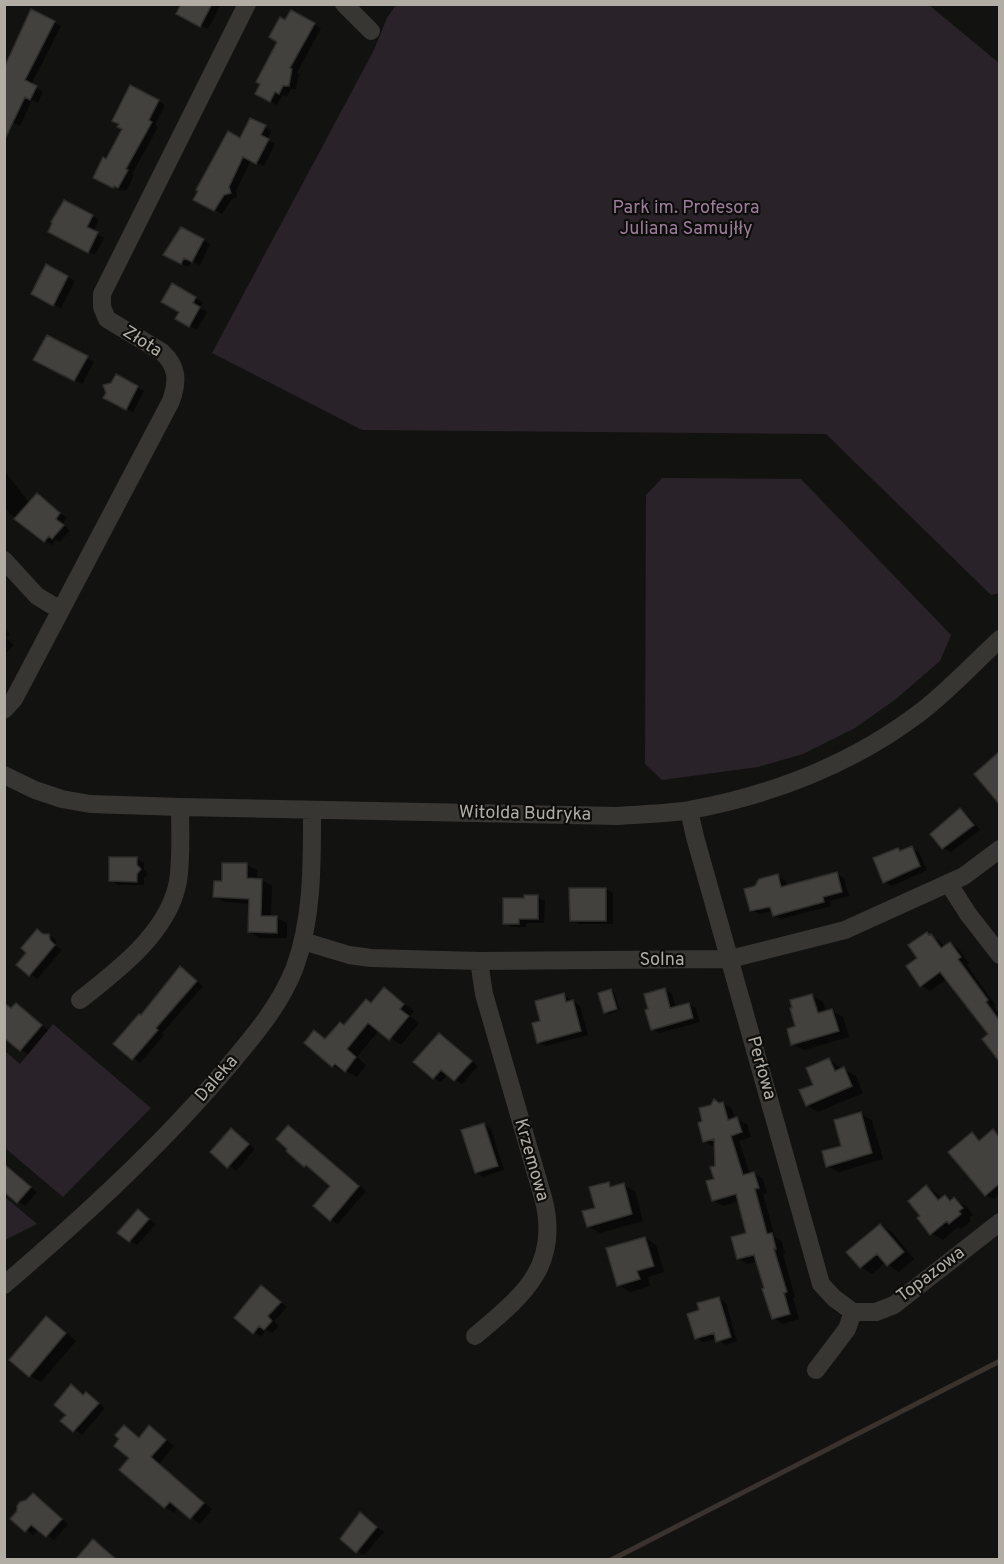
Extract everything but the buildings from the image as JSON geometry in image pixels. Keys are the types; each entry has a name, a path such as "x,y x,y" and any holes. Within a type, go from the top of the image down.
{"street":[{"name":"Złota","path":"4,710 14,699 175,390 176,372 168,358 162,352 107,319 102,307 102,294 247,4"},
{"path":"344,4 372,31"},
{"path":"4,560 37,596 60,610"},
{"name":"Witolda Budryka","path":"4,775 24,786 77,802 180,807 617,816 689,810 745,798 786,786 828,768 871,745 924,709 999,639"},
{"path":"80,1000 122,967 161,923 171,908 178,884 180,807"},
{"name":"Daleka","path":"4,1285 107,1193 208,1090 271,1012 294,968 303,941 310,896 312,810"},
{"name":"Perłowa","path":"689,810 821,1284 834,1298 853,1312"},
{"name":"Solna","path":"303,941 349,955 371,958 479,961 730,959 845,930 949,884 964,876 999,849"},
{"path":"949,884 999,955"},
{"name":"Krzemowa","path":"475,1336 508,1308 525,1289 541,1266 549,1236 544,1201 484,994 479,961"},
{"name":"Topazowa","path":"853,1312 876,1312 894,1305 999,1222"},
{"path":"816,1370 846,1329 853,1312"}],"green space":[{"name":"Park im. Profesora Juliana Samujłły","path":"396,5 929,5 999,63 999,593 991,595 826,434 362,430 212,353 374,50 387,18"},
{"path":"662,478 801,479 951,635 940,661 896,699 855,728 803,754 758,767 662,780 645,764 646,495"},
{"path":"53,1024 151,1108 63,1197 5,1148 5,1051 20,1064"},
{"path":"5,1197 37,1224 4,1240"}],"waterway":[{"path":"611,1560 1000,1361"}]}
